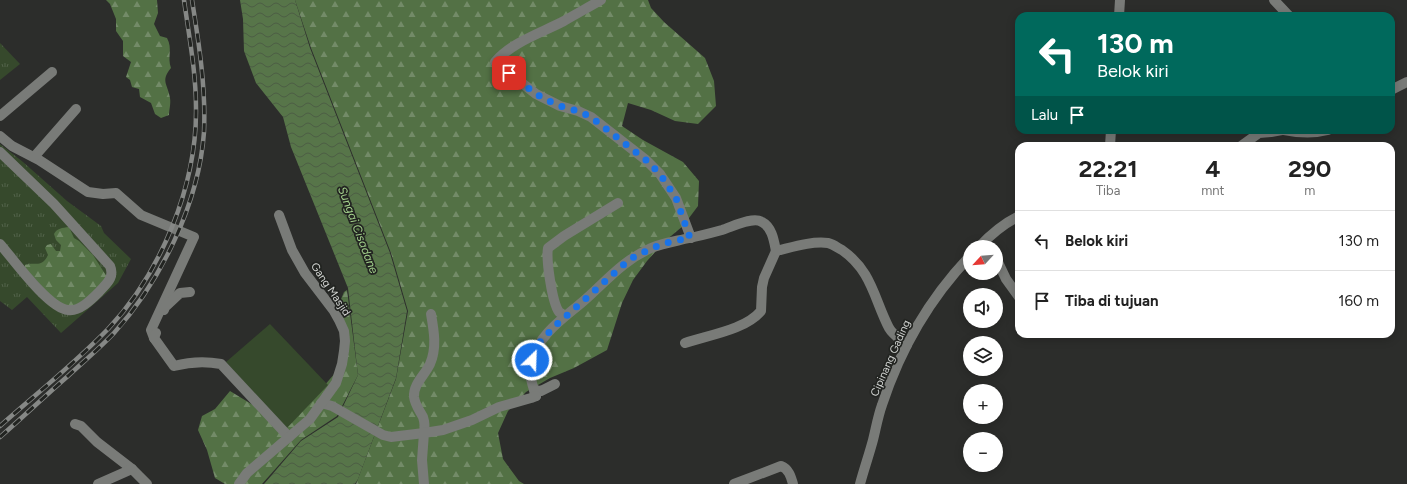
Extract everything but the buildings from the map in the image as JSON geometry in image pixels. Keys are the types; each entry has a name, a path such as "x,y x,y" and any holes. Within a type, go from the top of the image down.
{"street":[{"path":"602,0 517,44 500,56 495,62 536,94 560,106 578,111 591,117 646,160 660,174 676,198 690,238"},
{"path":"1119,12 1120,0"},
{"path":"1274,0 1285,12"},
{"path":"0,116 52,72"},
{"path":"1395,88 1407,82"},
{"path":"34,158 76,109"},
{"path":"1246,142 1255,134"},
{"path":"0,136 12,146 88,192 103,194 116,193 141,215 194,237 151,330 154,338 174,366 187,363 210,362 220,364 289,437"},
{"path":"0,244 43,294 67,310 78,309 94,297 112,276 110,266 54,204 1,155"},
{"path":"564,316 559,311 554,299 548,268 548,248 564,236 618,203"},
{"name":"Gang Masjid","path":"239,484 247,473 310,419 336,383 342,364 345,341 344,331 334,311 305,273 292,250 279,215"},
{"path":"990,240 1009,221 1015,218"},
{"path":"536,396 529,374 532,360 540,342 564,316 587,298 598,286 630,259 652,248 673,241 690,238 755,220 761,221 768,226 774,239 776,251 764,278 761,311 756,317 732,328 686,342"},
{"path":"776,251 803,244 829,244 846,253 863,271 873,288 890,329 907,345"},
{"name":"Cipinang Gading","path":"860,484 882,405 907,345 921,318 940,291 963,264"},
{"path":"1003,273 1015,291"},
{"path":"154,338 165,307 180,293 190,292"},
{"path":"424,484 422,460 425,424 414,397 415,386 429,365 433,356 434,339 431,314"},
{"path":"536,396 534,390 541,391 555,384"},
{"path":"321,403 332,406 383,435 391,437 443,430 472,420 499,407 536,396"},
{"path":"75,424 81,426 97,442 132,469 147,484"},
{"path":"734,484 781,466 784,467 791,476 793,484"},
{"path":"98,484 132,469"}],"green space":[{"path":"106,0 157,0 158,13 154,24 160,36 167,38 170,46 171,68 165,80 170,100 169,115 161,118 155,114 151,103 140,97 139,89 132,87 130,80 126,77 131,62 123,56 123,41 116,31 116,19 110,4"},
{"path":"295,0 648,0 651,8 664,22 705,58 714,81 716,106 698,124 675,121 651,110 628,103 622,126 643,140 683,162 699,181 698,206 683,226 665,241 647,261 633,280 622,303 607,350 574,368 550,378 526,392 508,411 498,433 503,459 519,481 524,484 356,484 396,379 408,311 391,253 311,48"},
{"path":"0,43 20,64 0,80"},
{"path":"0,144 67,201 101,226 104,233 131,259 118,283 61,333 27,297 12,310 0,301"},
{"path":"69,227 74,238 93,255 107,277 94,292 74,307 58,304 25,268 25,265 43,262 48,255 45,248 47,245 51,244 56,251 60,251 61,245 56,240 54,234 58,229"},
{"path":"347,290 358,375 337,416 301,440 262,484 225,484 215,478 207,450 198,430 202,416 215,409 230,391 253,405 323,387 343,364 339,304 344,292"},
{"path":"270,324 328,385 286,429 226,362"}],"water":[{"name":"Sungai Cisadane","path":"240,0 295,0 310,48 390,253 407,311 396,378 355,484 264,484 301,441 338,417 358,375 348,288 291,147 283,117 256,83 244,51 243,19"}],"railway":[{"path":"0,426 95,342 127,307 144,282 159,255 172,226 183,197 195,137 195,81 184,0"},
{"path":"0,437 114,333 147,290 175,240 186,213 194,186 201,159 204,132 203,82 192,0"}],"route":[{"path":"509,73 536,94 560,106 578,111 591,117 646,160 660,174 676,198 690,238 673,241 652,248 630,259 598,286 587,298 564,316 540,342 532,360"}]}
